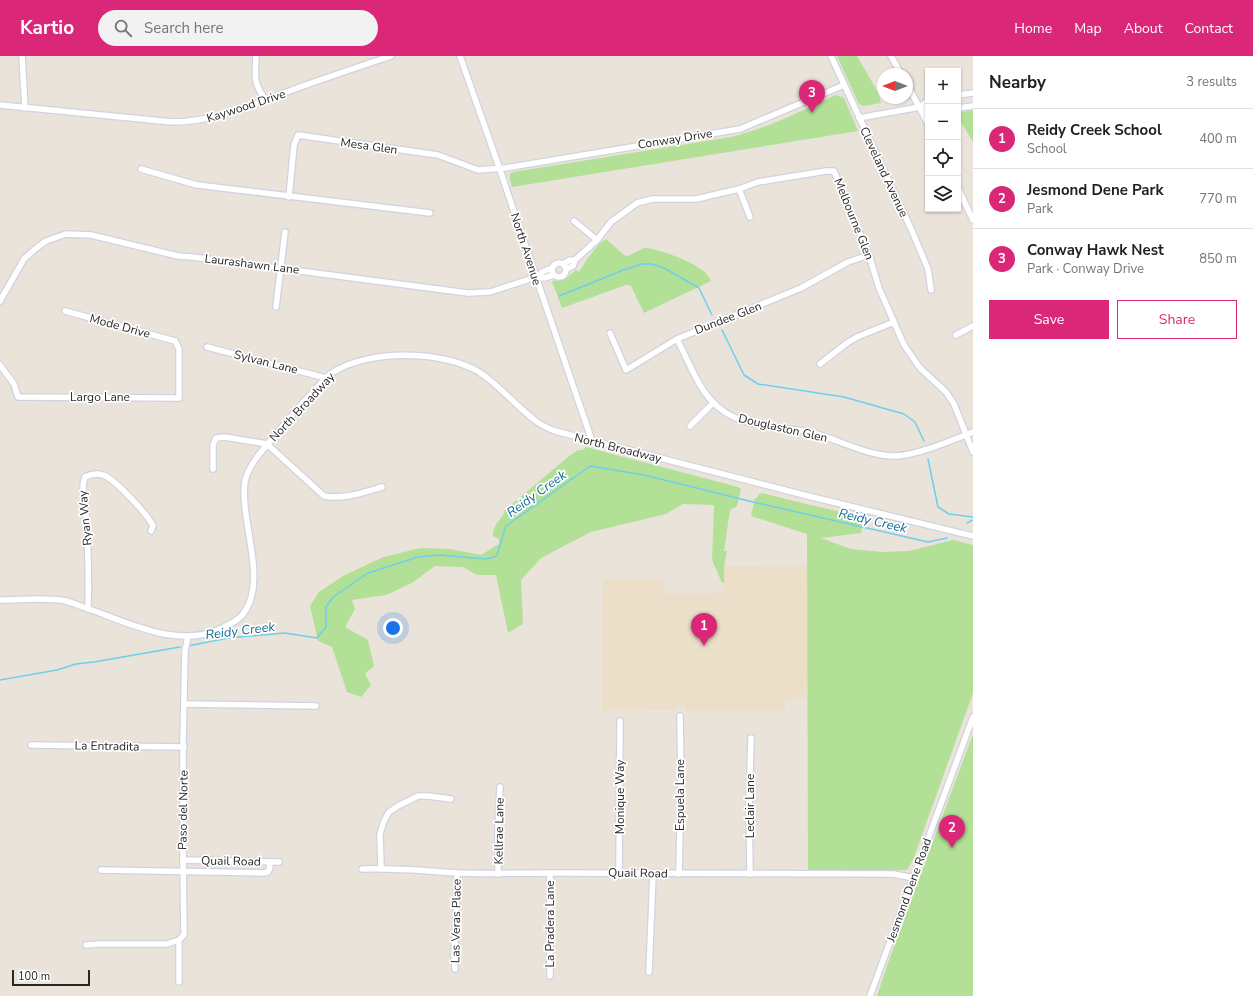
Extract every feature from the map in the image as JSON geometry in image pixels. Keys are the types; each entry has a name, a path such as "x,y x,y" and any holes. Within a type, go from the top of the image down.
{"street":[{"path":"22,56 25,108"},
{"path":"256,56 255,75 258,90 266,100"},
{"name":"Kaywood Drive","path":"0,106 172,122 187,122 223,115 344,71 391,56"},
{"name":"North Avenue","path":"460,56 500,167 592,441"},
{"name":"Cleveland Avenue","path":"832,56 928,269 932,290"},
{"path":"891,56 898,68"},
{"name":"Conway Drive","path":"500,167 740,129 844,84"},
{"path":"961,95 973,93"},
{"path":"913,95 925,118"},
{"path":"859,118 920,107 925,103"},
{"path":"961,108 973,106"},
{"path":"920,107 925,110"},
{"name":"Mesa Glen","path":"289,197 294,145 298,135 438,155 478,170 500,167"},
{"path":"141,169 197,185 430,213"},
{"name":"Melbourne Glen","path":"536,277 544,278 554,275 561,276 564,274 564,267 570,260 575,260 597,240 611,222 637,203 652,199 696,199 739,189 758,182 834,171 869,255 879,288 904,345 920,368 946,392 954,404 973,452"},
{"path":"739,189 750,217"},
{"path":"961,194 973,220"},
{"path":"574,221 597,240"},
{"path":"276,307 285,232"},
{"name":"Laurashawn Lane","path":"0,301 24,259 46,241 66,234 90,235 178,256 468,293 490,292 536,277"},
{"name":"Dundee Glen","path":"610,333 626,370 677,339 801,288 848,262 869,255"},
{"name":"Melbourne Glen","path":"536,277 542,272 552,268 555,264 559,263 564,267"},
{"path":"552,268 552,273 554,275"},
{"name":"Mode Drive","path":"65,311 175,341 179,349 179,394"},
{"path":"820,364 857,337 894,322"},
{"path":"956,335 973,326"},
{"name":"Douglaston Glen","path":"677,339 703,391 713,403 738,419 811,432 866,451 894,456 912,453 973,432"},
{"name":"Sylvan Lane","path":"206,347 326,378"},
{"name":"North Broadway","path":"0,600 48,599 68,602 148,630 188,636 214,632 234,622 242,615 252,597 254,579 245,501 245,486 252,464 267,444 331,373 345,366 381,357 407,355 424,356 465,365 491,381 532,419 555,432 801,495 973,536"},
{"name":"Largo Lane","path":"0,365 14,384 18,397 179,398 179,394"},
{"path":"690,426 713,403"},
{"path":"213,469 213,444 216,438 225,437 267,444 324,496 335,497 360,493 382,487"},
{"name":"Ryan Way","path":"88,609 89,568 86,513 82,487 85,477 96,474 104,475 110,479 138,505 153,526 151,532"},
{"name":"Paso del Norte","path":"179,982 179,940 184,935 184,704 185,651 188,636"},
{"path":"184,704 316,706"},
{"name":"Espuela Lane","path":"679,874 681,780 680,716"},
{"name":"Jesmond Dene Road","path":"870,996 973,717"},
{"name":"Monique Way","path":"619,873 620,721"},
{"name":"Leclair Lane","path":"750,874 749,806 751,738"},
{"name":"La Entradita","path":"31,746 184,747"},
{"name":"Kellrae Lane","path":"498,874 500,788"},
{"path":"381,868 380,834 384,821 389,812 418,796 451,799"},
{"name":"Quail Road","path":"183,860 279,862"},
{"path":"101,870 263,873 268,872 270,867 269,862"},
{"name":"Quail Road","path":"362,869 381,868 498,874 893,874 914,878"},
{"name":"Las Veras Place","path":"455,970 454,953 457,873"},
{"name":"La Pradera Lane","path":"550,873 550,976"},
{"path":"649,972 653,874"},
{"path":"86,945 167,944 179,940"}],"shaded area":[{"path":"805,565 807,567 807,699 785,699 785,711 686,711 686,706 678,706 678,710 601,711 603,579 664,580 664,593 718,593 724,590 724,566"}],"green space":[{"path":"837,56 857,56 877,91 877,104 864,106 859,104"},
{"path":"836,95 844,98 858,131 512,187 510,180 510,174 513,172 731,137 771,124"},
{"path":"973,110 973,142 961,122 961,112"},
{"path":"606,239 624,255 628,256 644,248 648,248 684,260 693,264 708,275 711,281 644,313 631,286 626,285 562,308 552,281 564,280 576,270 579,272 600,243"},
{"path":"586,447 741,489 737,506 730,510 724,551 727,551 724,566 724,583 722,583 712,560 714,505 683,504 666,514 591,532 541,558 521,580 523,624 508,633 496,575 477,575 463,567 435,566 412,583 386,595 352,600 355,609 345,627 368,640 374,666 365,674 371,685 361,697 347,692 332,647 318,641 310,606 319,592 343,576 383,557 421,548 450,549 481,555 499,544 499,539 493,536 496,524 502,517 505,510 568,457 578,450 583,450"},
{"path":"762,493 864,517 861,533 821,538 851,549 882,552 909,551 953,540 973,545 973,693 913,860 907,870 808,871 807,534 751,516 755,498"},
{"path":"973,734 973,996 877,996 888,963"}],"waterway":[{"path":"559,296 641,264 652,264 664,268 699,288 712,315"},
{"path":"722,330 744,375 758,384 844,397 904,414 915,422 924,441"},
{"path":"928,459 938,507 949,514 973,517"},
{"name":"Reidy Creek","path":"188,646 228,638 285,633 317,638 326,627 326,607 333,597 368,573 418,557 438,555 486,559 495,557 497,555 506,526 590,466 644,475 753,502 928,542 947,538"},
{"name":"Reidy Creek","path":"967,523 973,520"},
{"name":"Reidy Creek","path":"0,680 57,670 76,664 180,647"}],"place":[{"name":"Conway Hawk Nest","path":"812,113"},
{"name":"Reidy Creek School","path":"704,646"},
{"name":"Jesmond Dene Park","path":"952,848"}]}
